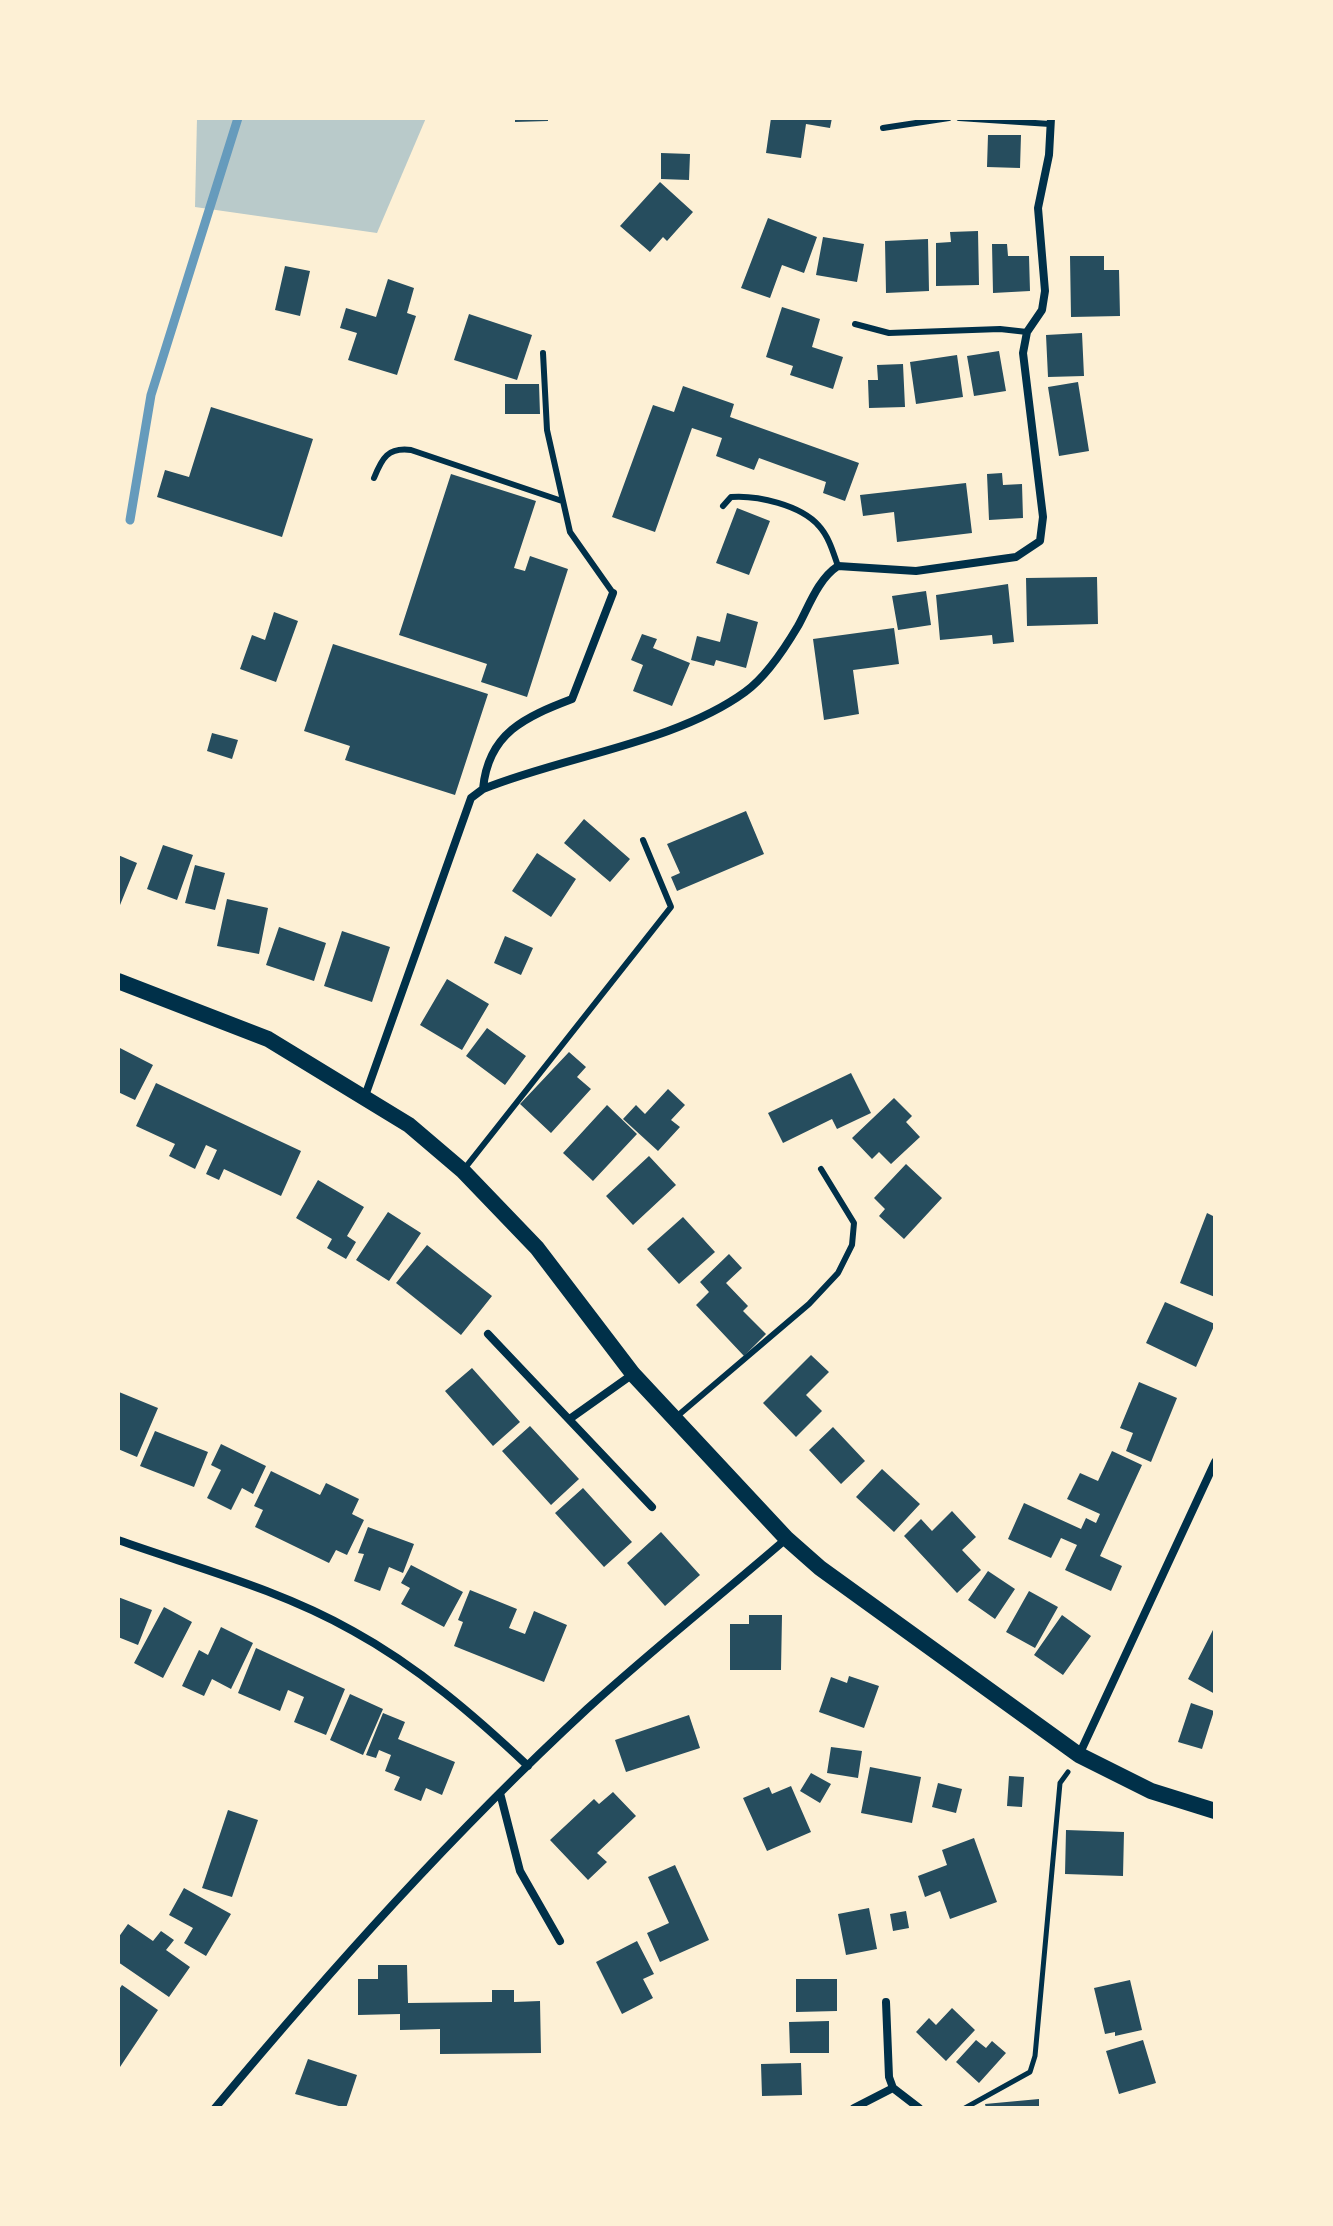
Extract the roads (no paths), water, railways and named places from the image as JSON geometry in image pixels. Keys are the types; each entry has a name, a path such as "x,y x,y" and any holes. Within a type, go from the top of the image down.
{"main road":[{"path":"118,981 268,1039 409,1125 463,1171 537,1248 633,1374 786,1538 820,1568 1079,1755 1151,1791 1215,1811"}],"street":[{"path":"365,1096 471,798 483,789 522,773 696,720 746,692 770,665 823,580 838,566 916,571 1016,557 1040,541 1043,517 1023,353 1027,332 1042,310 1045,291 1038,208 1049,155 1051,121"},
{"path":"483,789 484,769 492,749 525,717 572,699 613,593"},
{"path":"488,1334 571,1418 652,1507"},
{"path":"571,1418 633,1374"},
{"path":"1079,1755 1215,1462"},
{"path":"215,2108 331,1969 423,1869 639,1662 786,1538"},
{"path":"118,1540 229,1576 352,1630 404,1663 528,1766"},
{"path":"500,1793 506,1808 509,1839 520,1871 560,1941"},
{"path":"886,2002 887,2064 893,2088 919,2108"},
{"path":"854,2108 893,2088"}],"lane":[{"path":"883,128 949,118"},
{"path":"959,118 1051,121"},
{"path":"855,324 889,333 1000,329 1027,332"},
{"path":"543,353 547,430 570,532 613,593"},
{"path":"374,478 382,457 397,448 562,501"},
{"path":"723,506 731,497 748,497 803,514 818,524 838,566"},
{"path":"463,1171 671,907 643,840"},
{"path":"675,1418 809,1304 838,1273 852,1245 854,1223 821,1169"}],"waterway":[{"path":"130,520 151,395 238,118"}]}
